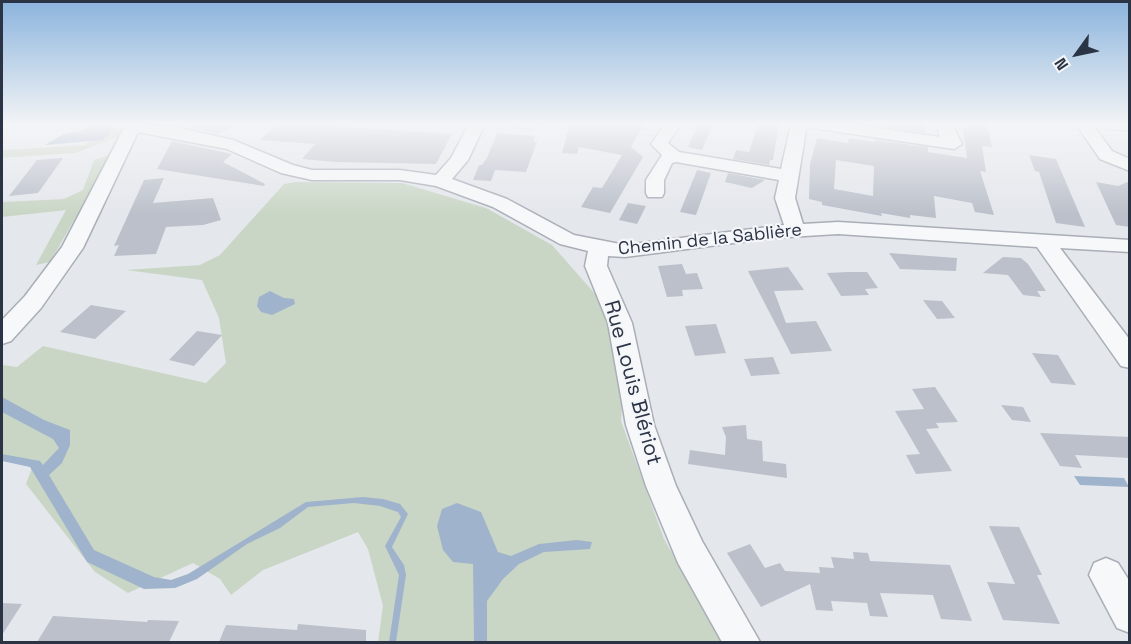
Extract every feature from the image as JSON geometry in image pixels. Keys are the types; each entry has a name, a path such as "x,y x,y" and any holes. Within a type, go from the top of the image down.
{"street":[{"path":"2,335 33,302 72,248 119,154"},
{"name":"Chemin de la Sablière","path":"253,154 287,169 312,175 393,174 440,182 478,193 567,240 599,249 625,251 797,230 866,228 1130,246"},
{"path":"440,182 462,154"},
{"path":"672,154 788,176"},
{"path":"793,154 788,176 786,208 797,230"},
{"path":"1105,154 1130,166"},
{"path":"655,193 655,180 665,160 674,156"},
{"path":"1044,241 1130,359"},
{"name":"Rue Louis Blériot","path":"599,249 596,266 620,323 640,426 661,486 690,552 742,642"},
{"path":"1106,575 1130,615"}],"green space":[{"path":"2,154 60,154 2,158"},
{"path":"112,154 50,262 36,265 66,210 2,217 2,202 64,199 83,190 94,160"},
{"path":"296,182 402,183 486,208 552,245 604,304 622,405 621,421 664,539 723,642 378,642 383,606 368,549 358,532 263,570 231,595 220,579 193,563 128,593 95,572 26,484 35,460 2,456 2,365 17,367 43,346 206,383 226,363 219,318 202,280 126,270 200,265 220,255 284,184"}],"water":[{"path":"270,291 284,298 294,299 295,304 272,315 261,312 257,306 259,297"},
{"path":"2,397 44,420 70,430 70,445 62,463 49,475 94,550 154,577 171,580 188,574 306,502 363,497 400,504 408,514 392,547 404,565 406,575 396,642 389,642 399,575 385,546 401,517 398,512 380,506 354,503 308,507 280,528 247,544 197,579 175,588 144,589 87,562 30,467 2,461 2,454 40,461 43,465 59,448 53,439 2,412"},
{"path":"1074,476 1124,478 1129,487 1080,485"},
{"path":"457,503 481,512 498,552 511,556 539,544 577,540 592,542 590,549 544,552 519,564 503,579 487,601 487,642 474,642 473,564 453,562 443,550 437,526 442,509"}],"building":[{"path":"165,154 232,154 223,162 265,184 264,186 157,169"},
{"path":"306,154 441,154 436,164 302,159"},
{"path":"489,154 533,154 526,172 495,170 491,181 473,180 479,165 482,165"},
{"path":"617,154 639,154 643,157 610,213 581,207 593,187 602,188 622,155"},
{"path":"735,154 774,154 769,165 733,159"},
{"path":"813,154 941,154 967,158 966,154 983,154 986,172 980,171 994,215 975,212 972,203 934,196 936,218 910,215 910,218 881,213 882,216 822,205 822,202 809,199 810,164","holes":["836,160 874,166 873,196 834,189"]},
{"path":"1029,155 1056,159 1085,227 1056,223 1039,172 1035,171"},
{"path":"63,158 38,193 9,196 37,160"},
{"path":"697,170 711,173 696,215 680,212"},
{"path":"728,173 765,180 752,188 725,182"},
{"path":"164,178 153,203 213,198 221,220 203,225 166,227 156,254 114,256 119,245 114,246 144,180"},
{"path":"1130,181 1130,227 1116,225 1096,182 1118,186"},
{"path":"628,203 646,206 637,224 619,220"},
{"path":"889,253 957,258 956,271 900,269"},
{"path":"1003,257 1021,258 1028,264 1046,291 1037,291 1041,297 1023,295 1008,275 983,273"},
{"path":"682,264 686,274 697,273 703,289 682,290 683,296 667,297 658,266"},
{"path":"788,267 804,290 774,291 786,323 816,321 832,351 791,354 748,271"},
{"path":"867,272 878,288 865,289 869,295 841,296 827,273"},
{"path":"923,300 942,301 955,318 937,319"},
{"path":"91,305 126,311 95,339 60,332"},
{"path":"716,324 726,353 695,356 685,326"},
{"path":"197,331 222,335 194,366 169,360"},
{"path":"1032,353 1058,355 1076,385 1051,383"},
{"path":"773,357 780,374 751,376 744,359"},
{"path":"935,387 958,422 936,423 939,428 926,429 952,471 916,474 906,455 920,454 895,411 924,409 912,389"},
{"path":"1001,405 1023,407 1031,422 1012,420"},
{"path":"746,425 747,439 762,441 763,461 786,464 787,478 688,464 690,450 725,455 726,437 722,427"},
{"path":"1040,433 1130,437 1130,458 1075,455 1082,468 1060,466"},
{"path":"989,526 1019,527 1042,575 1037,575 1060,624 1003,620 987,582 1015,584"},
{"path":"750,544 765,568 780,563 785,571 820,573 819,567 834,568 831,557 854,559 853,552 868,553 870,561 950,565 972,621 941,619 933,595 880,593 888,617 870,616 867,603 831,601 833,611 816,610 810,584 761,607 727,553"},
{"path":"2,603 22,604 2,635"},
{"path":"53,616 147,622 148,620 179,621 169,642 37,642"},
{"path":"298,624 366,630 366,642 219,642 226,625 297,630"}]}
